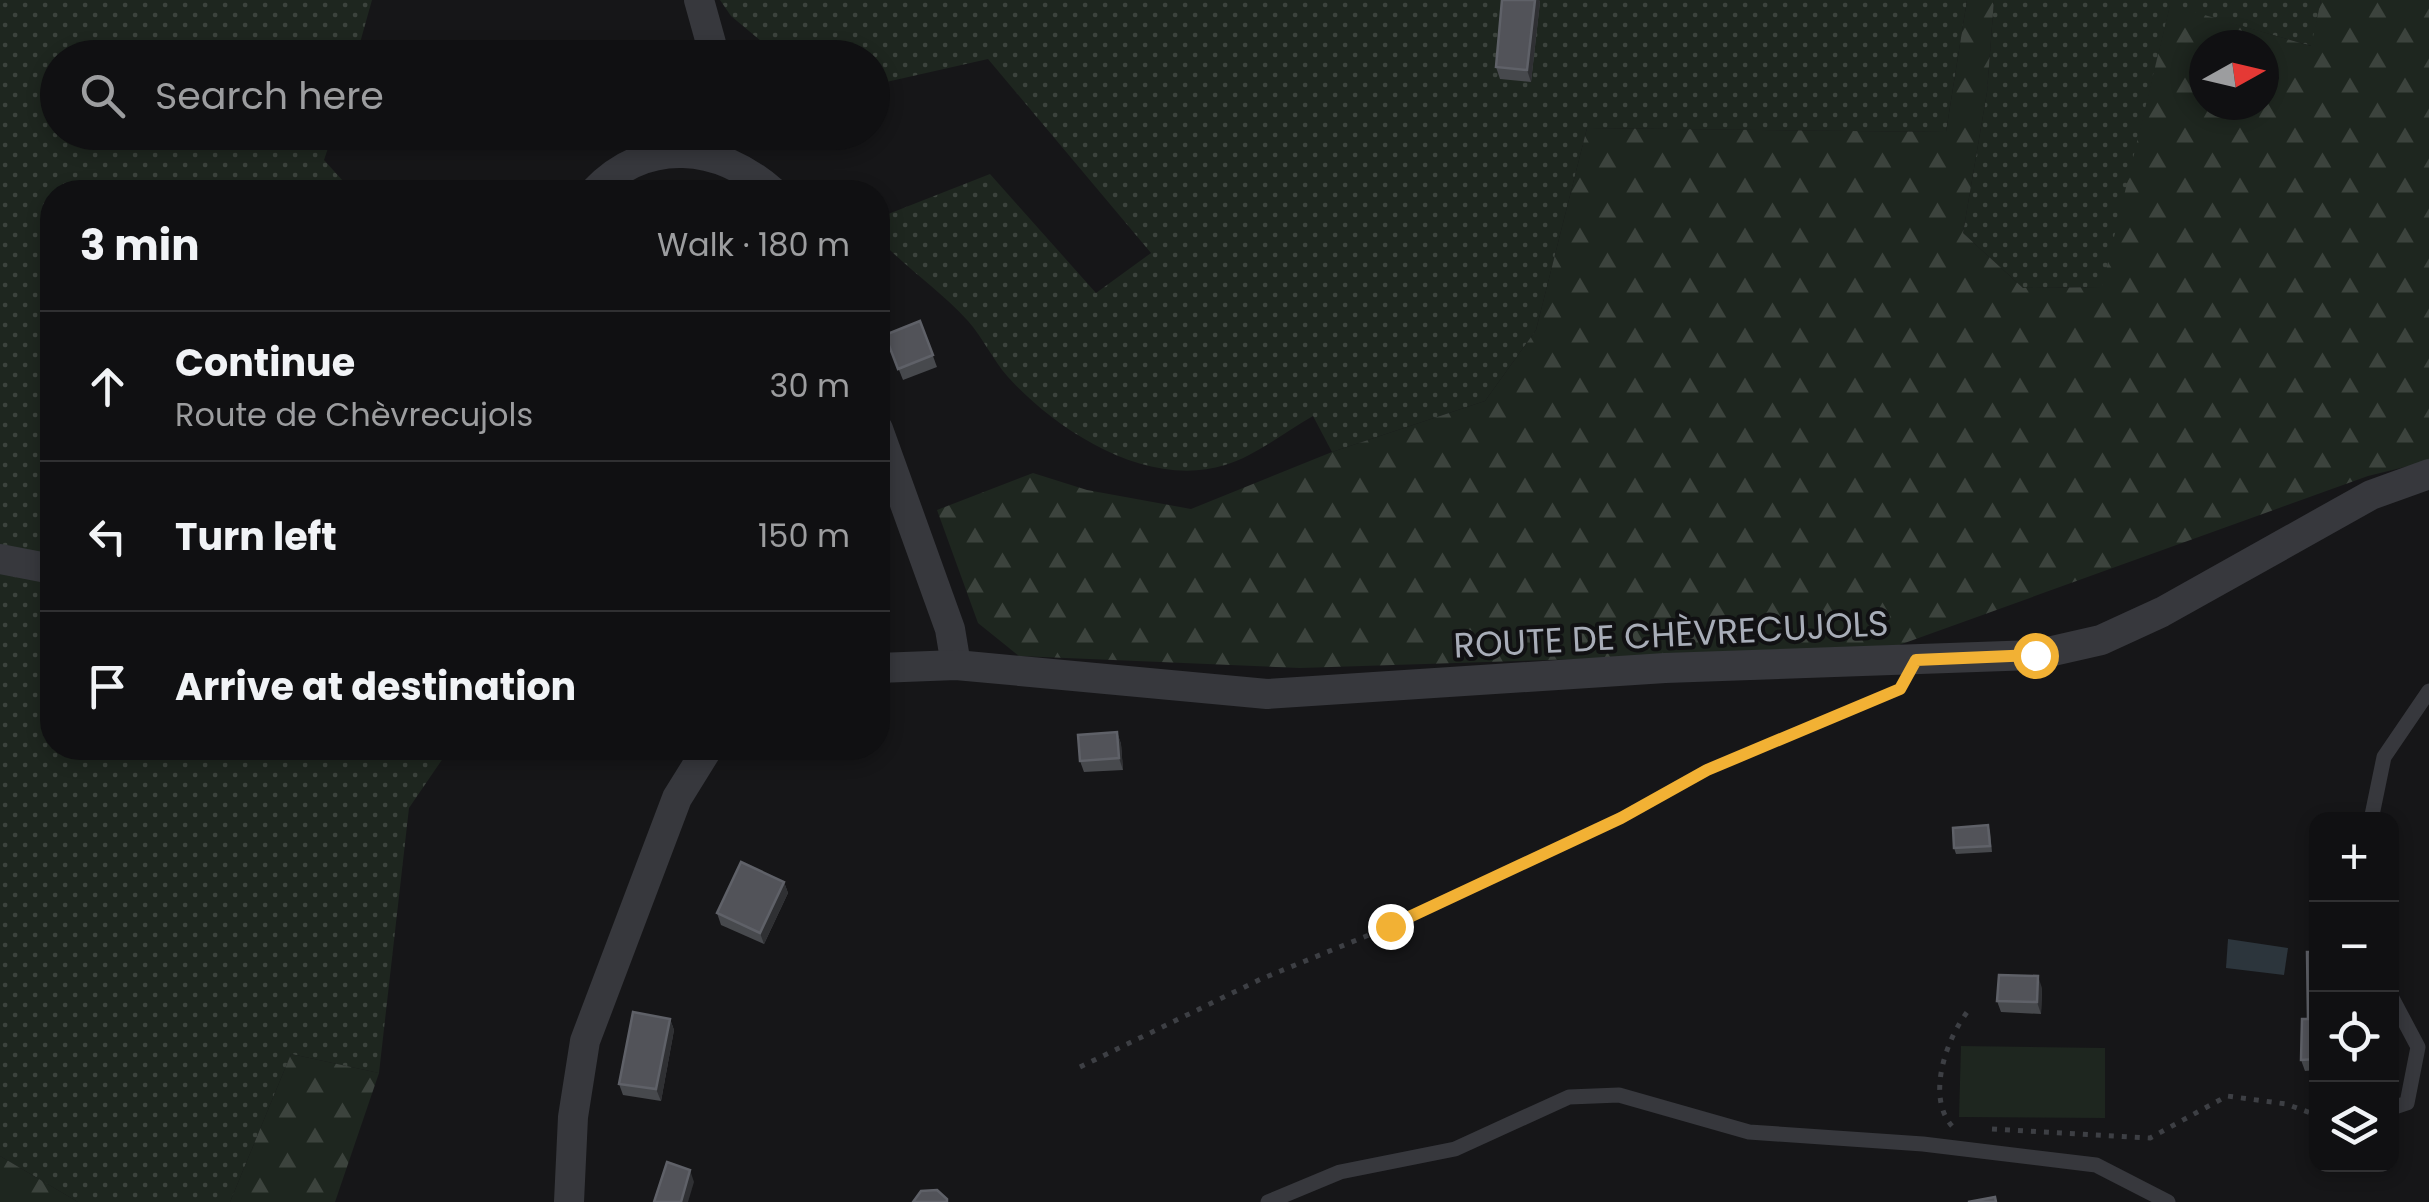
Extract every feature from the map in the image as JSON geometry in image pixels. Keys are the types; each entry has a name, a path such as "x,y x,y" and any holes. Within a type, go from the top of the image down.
{"street":[{"path":"699,0 707,40"},
{"path":"606,180 675,150"},
{"path":"712,150 759,180"},
{"path":"890,462 950,628 956,665"},
{"name":"ROUTE DE CHÈVRECUJOLS","path":"890,668 956,665 1267,694 1665,668 2035,655 2101,640 2162,612 2372,495 2429,474"},
{"path":"0,560 40,567"},
{"path":"569,1202 573,1117 586,1040 677,798 701,760"}],"lane":[{"path":"2373,812 2384,757 2429,691"},
{"path":"2399,1011 2418,1047 2407,1103 2399,1106"},
{"path":"1268,1202 1340,1172 1455,1148 1569,1097 1619,1095 1749,1132 1924,1144 2096,1165 2168,1202"}],"path":[{"path":"1080,1067 1261,979 1390,926 1604,826 1707,770 1900,689 1916,660"},
{"path":"1968,1012 1949,1034 1939,1106 1949,1126 1968,1128"},
{"path":"1986,1128 2150,1138 2227,1096 2286,1104 2309,1112"}],"green space":[{"path":"0,0 372,0 361,40 40,40 40,150 327,150 324,160 342,180 40,180 40,760 442,760 409,808 379,1073 291,1054 230,1202 78,1202 0,1156"},
{"path":"720,0 1967,0 1946,132 1587,128 1536,330 1485,401 1332,452 1313,416 1247,456 1196,470 1166,469 1106,451 1052,417 1008,377 957,310 890,249 890,213 990,174 1096,293 1151,253 988,59 890,81 890,40 760,40 731,16"},
{"path":"1967,0 1994,0 1987,92 1963,233 2023,288 2102,287 2170,5 2256,30 2189,30 2189,120 2279,120 2279,37 2311,46 2321,0 2429,0 2429,461 2368,476 1888,649 1300,668 1019,656 978,623 937,510 1033,473 1087,490 1191,509 1332,452 1485,401 1536,330 1587,128 1946,132"},
{"path":"1994,0 2321,0 2312,46 2279,37 2279,30 2255,30 2170,6 2103,287 2023,288 1963,233 1987,92"},
{"path":"1961,1046 2105,1048 2105,1118 1959,1117"},
{"path":"291,1054 379,1073 335,1202 230,1202"},
{"path":"0,1156 78,1202 0,1202"}],"shaded area":[{"path":"2228,939 2288,948 2284,975 2226,968"}],"building":[{"path":"1502,0 1535,0 1527,70 1496,67"},
{"path":"920,321 933,355 898,369 890,348 890,333"},
{"path":"1117,732 1119,758 1080,761 1078,735"},
{"path":"1988,825 1990,846 1954,848 1953,828"},
{"path":"741,862 784,882 760,933 717,913"},
{"path":"2309,952 2309,1059 2301,1060 2302,1019 2308,1019"},
{"path":"1999,975 2038,976 2037,1002 1997,1001"},
{"path":"633,1012 670,1019 656,1089 619,1084"},
{"path":"667,1162 690,1170 681,1202 654,1202"},
{"path":"937,1190 947,1202 913,1202 921,1191"},
{"path":"1995,1197 1996,1202 1968,1202"}],"route":[{"path":"1390,926 1621,818 1707,770 1900,689 1916,660 2035,655"}]}
